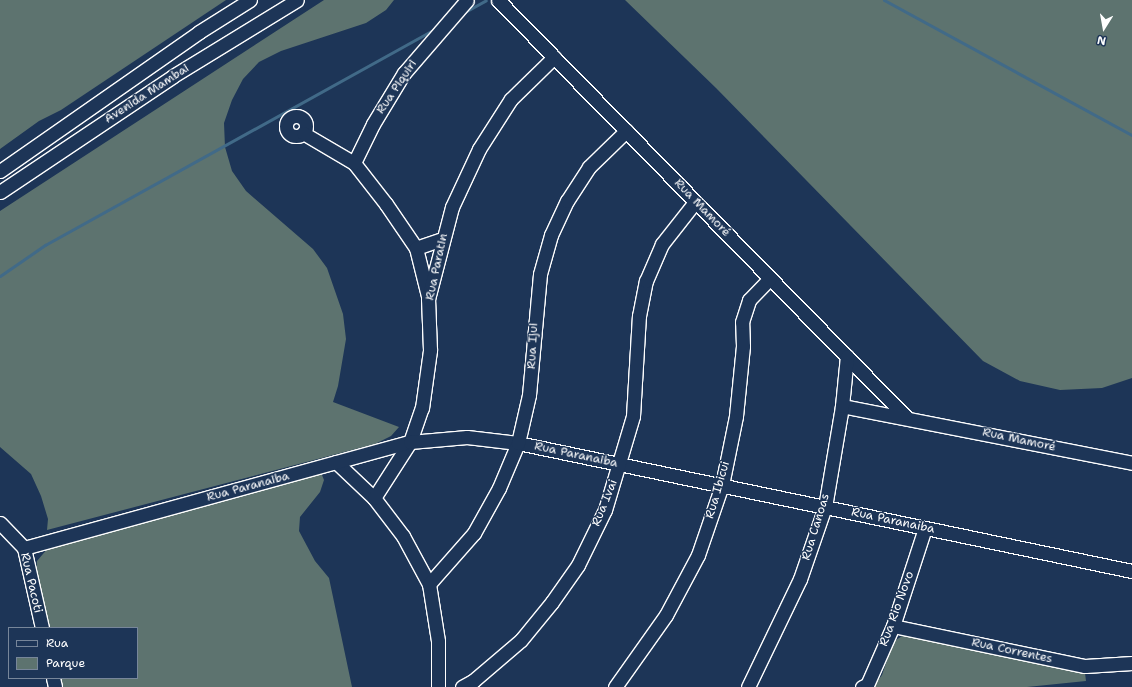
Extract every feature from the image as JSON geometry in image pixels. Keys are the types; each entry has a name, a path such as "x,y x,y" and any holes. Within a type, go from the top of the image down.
{"street":[{"name":"Avenida Mambai","path":"0,170 200,32 250,0"},
{"name":"Avenida Mambai","path":"0,192 173,76 297,0"},
{"name":"Rua Piquiri","path":"354,163 373,124 404,73 467,0"},
{"name":"Rua Mamoré","path":"498,0 906,417"},
{"name":"Rua Paratin","path":"374,498 410,442 422,408 429,357 428,299 442,239 452,207 479,149 511,99 554,57"},
{"name":"Rua Ijui","path":"429,584 474,533 499,488 518,443 529,395 533,362 534,320 540,274 551,235 567,201 589,167 626,131"},
{"path":"303,133 354,163 416,248 428,299"},
{"name":"Rua Ivai","path":"469,685 521,640 578,565 605,510 620,464 633,416 639,316 646,281 662,244 695,202"},
{"path":"416,248 442,239"},
{"name":"Rua Ibicui","path":"614,687 666,615 698,555 722,485 736,416 743,346 742,322 749,300 770,278"},
{"name":"Rua Canoas","path":"752,685 800,579 825,507 842,406 847,356"},
{"name":"Rua Mamoré","path":"842,406 906,417 1132,463"},
{"name":"Rua Paranaiba","path":"24,548 410,442 467,437 518,443 1132,571"},
{"path":"336,462 374,498 404,536 429,584 438,642 439,686"},
{"name":"Rua Pacoti","path":"0,523 24,548 42,627"},
{"name":"Rua Rio Novo","path":"862,687 866,684 893,626 925,528"},
{"path":"420,567 445,566"},
{"name":"Rua Correntes","path":"893,626 1085,666 1132,663"}],"green space":[{"path":"0,0 226,0 61,110 39,121 0,149"},
{"path":"324,0 394,0 386,10 366,23 281,51 259,62 243,79 232,100 224,123 225,147 232,171 246,191 313,249 327,268 343,314 346,339 338,386 333,402 399,427 391,436 375,444 47,530 48,519 41,496 31,474 0,447 0,211"},
{"path":"625,0 1132,0 1132,378 1102,388 1060,390 1020,381 983,361 716,88"},
{"path":"317,473 322,475 324,480 320,492 300,517 299,531 315,561 329,578 352,687 63,687 60,679 138,679 138,627 49,627 36,574 37,561 48,548"},
{"path":"911,634 1085,673 1086,681 1027,687 873,687 882,675 893,642 902,636"}],"waterway":[{"path":"463,13 486,0"},
{"path":"884,0 1132,135"},
{"path":"0,276 45,245 431,31"}]}
